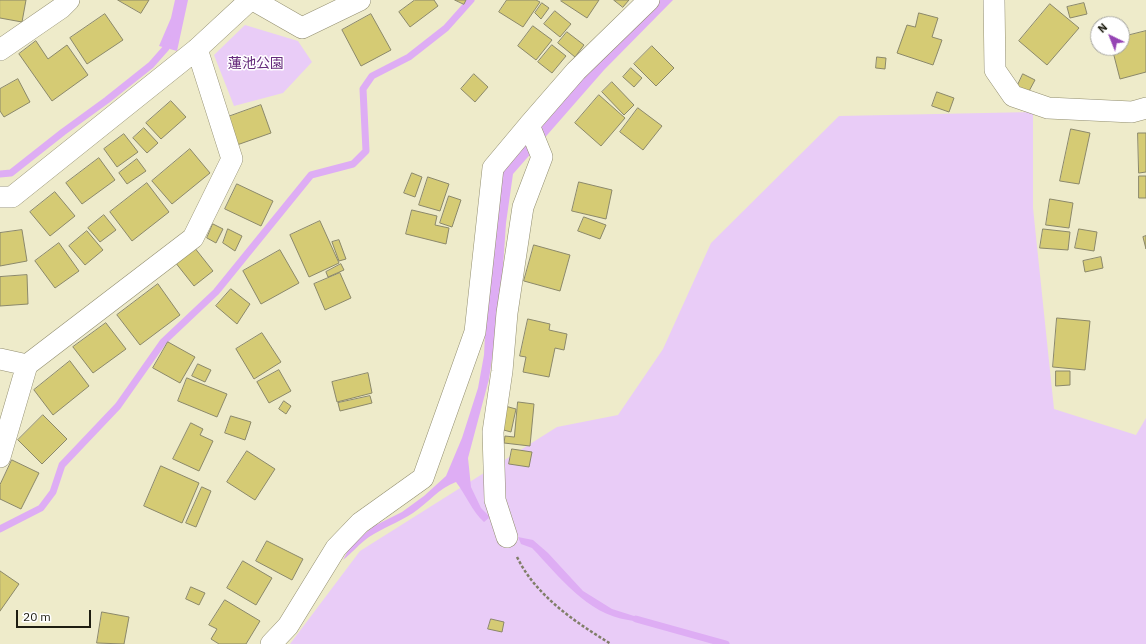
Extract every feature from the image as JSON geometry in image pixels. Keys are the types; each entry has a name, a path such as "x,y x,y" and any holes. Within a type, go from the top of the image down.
{"street":[{"path":"0,50 61,8 69,0"},
{"path":"0,197 12,197 197,49 250,0"},
{"path":"253,0 302,28 360,0"},
{"path":"271,644 288,626 336,548 360,523 424,478 475,332 493,168 576,71 649,0"},
{"path":"994,0 995,70 1013,96 1048,108 1132,112 1146,108"},
{"path":"0,457 27,365 193,238 232,159 197,49"},
{"path":"507,537 495,500 493,432 502,371 507,313 523,207 542,157 529,126"},
{"path":"0,359 27,365"}],"path":[{"path":"507,537 523,570 548,599 580,626 611,644"}],"green space":[{"name":"蓮池公園","path":"245,25 298,41 312,62 283,93 234,106 214,55"},
{"path":"1033,112 1033,208 1054,409 1136,435 1146,418 1146,644 290,644 360,551 557,427 618,415 663,349 711,243 839,116"}],"shaded area":[{"path":"175,0 188,0 177,51 159,46 171,18"},
{"path":"658,0 673,0 604,70 513,174 506,223 501,297 489,379 468,458 471,487 481,508 490,517 484,522 480,518 456,482 444,488 413,513 369,537 343,560 349,548 374,526 402,512 424,496 446,476 462,438 478,388 484,355 488,276 500,171 549,114"},
{"path":"518,537 533,540 548,553 583,591 612,609 653,622 634,621 613,616 587,602 563,582 532,548 521,544"}],"building":[{"path":"0,0 26,0 22,22 0,18"},
{"path":"118,0 149,0 141,13"},
{"path":"415,0 434,0 438,6 410,27 399,12"},
{"path":"455,0 466,0 464,4"},
{"path":"507,0 536,0 540,2 523,27 499,12"},
{"path":"599,0 587,18 561,1"},
{"path":"614,0 629,0 623,7"},
{"path":"542,3 549,8 541,19 535,13"},
{"path":"1084,3 1087,14 1070,18 1067,7"},
{"path":"1050,4 1079,28 1047,65 1019,41"},
{"path":"555,11 571,24 560,37 544,24"},
{"path":"919,13 938,18 932,37 942,40 933,65 897,53 907,25 915,27"},
{"path":"105,14 123,40 87,64 70,38"},
{"path":"371,14 391,50 361,66 342,30"},
{"path":"533,26 552,40 536,60 518,46"},
{"path":"1146,31 1146,72 1120,79 1114,56 1130,56 1130,35"},
{"path":"567,32 584,45 575,57 558,43"},
{"path":"36,41 48,59 67,45 88,75 52,101 19,54"},
{"path":"552,45 566,56 552,73 538,62"},
{"path":"652,46 674,68 656,86 634,64"},
{"path":"877,57 886,58 885,69 876,68"},
{"path":"631,68 642,78 634,87 623,77"},
{"path":"474,74 488,87 475,102 461,89"},
{"path":"1023,74 1035,80 1028,93 1017,87"},
{"path":"18,79 30,102 4,117 0,111 0,89"},
{"path":"612,82 634,105 624,115 602,92"},
{"path":"937,92 954,98 949,112 932,106"},
{"path":"599,95 625,118 601,146 575,123"},
{"path":"171,101 186,117 161,139 146,123"},
{"path":"261,105 271,133 234,146 225,118"},
{"path":"638,108 662,126 643,150 620,132"},
{"path":"144,128 158,143 147,153 133,138"},
{"path":"1071,129 1090,133 1079,184 1060,181"},
{"path":"1138,133 1146,133 1146,172 1139,173"},
{"path":"124,134 138,152 117,167 104,149"},
{"path":"190,149 210,173 172,204 152,181"},
{"path":"99,158 115,180 82,204 66,183"},
{"path":"137,159 146,171 127,184 119,173"},
{"path":"412,173 422,177 415,197 404,193"},
{"path":"1139,176 1146,176 1146,198 1139,198"},
{"path":"428,177 449,184 440,211 419,205"},
{"path":"579,182 612,190 606,219 572,211"},
{"path":"147,183 169,212 132,241 110,212"},
{"path":"237,184 273,201 261,226 225,209"},
{"path":"55,192 75,216 50,236 30,212"},
{"path":"449,196 461,200 452,227 440,223"},
{"path":"1050,199 1073,203 1069,228 1046,225"},
{"path":"412,210 437,216 435,225 449,228 446,244 406,234"},
{"path":"104,215 116,230 100,242 88,228"},
{"path":"584,217 606,225 600,239 578,231"},
{"path":"320,221 339,263 309,277 290,235"},
{"path":"213,224 223,229 216,243 207,238"},
{"path":"228,229 242,236 235,251 223,243"},
{"path":"1043,229 1070,232 1068,250 1040,248"},
{"path":"1079,229 1097,232 1094,251 1075,248"},
{"path":"22,230 27,261 0,266 0,233"},
{"path":"87,231 103,250 85,265 69,246"},
{"path":"1146,236 1146,249 1143,237"},
{"path":"339,240 346,259 339,261 332,242"},
{"path":"59,243 79,271 55,288 35,261"},
{"path":"534,245 570,255 560,291 524,281"},
{"path":"194,247 213,271 194,286 175,262"},
{"path":"280,250 299,283 261,304 243,271"},
{"path":"1101,257 1103,268 1085,272 1083,261"},
{"path":"341,264 344,270 328,277 326,272"},
{"path":"340,273 351,298 325,310 314,284"},
{"path":"27,275 28,304 0,306 0,277"},
{"path":"158,284 180,315 140,345 117,315"},
{"path":"231,289 250,304 237,324 216,306"},
{"path":"1057,318 1090,321 1085,370 1053,367"},
{"path":"528,319 550,324 549,330 567,334 564,350 555,348 549,377 523,372 526,357 520,356"},
{"path":"106,323 126,349 93,373 73,347"},
{"path":"262,333 281,362 254,379 236,349"},
{"path":"168,342 195,357 180,383 153,368"},
{"path":"70,361 89,386 53,415 34,390"},
{"path":"198,364 211,370 205,382 192,376"},
{"path":"279,370 291,391 269,403 257,382"},
{"path":"1056,371 1070,371 1070,385 1056,386"},
{"path":"368,373 372,393 337,402 332,382"},
{"path":"187,378 227,394 217,417 178,401"},
{"path":"370,396 372,403 340,411 338,403"},
{"path":"284,401 291,406 286,414 279,409"},
{"path":"518,402 534,404 530,446 504,443 505,436 514,437"},
{"path":"505,406 516,409 511,432 500,429"},
{"path":"43,415 67,439 42,464 18,440"},
{"path":"231,416 251,422 245,440 225,433"},
{"path":"191,423 203,429 200,435 213,441 199,471 173,459"},
{"path":"512,449 532,452 529,467 509,464"},
{"path":"247,451 275,469 255,500 227,482"},
{"path":"12,460 39,473 21,509 0,499 0,485"},
{"path":"161,466 199,483 182,523 144,506"},
{"path":"202,487 211,491 196,527 186,523"},
{"path":"267,541 303,559 292,580 256,561"},
{"path":"243,561 272,578 256,605 227,588"},
{"path":"0,571 19,584 0,611"},
{"path":"191,587 205,593 199,605 186,599"},
{"path":"225,600 260,621 246,644 219,644 211,639 217,629 209,625"},
{"path":"102,612 129,617 124,644 97,643"},
{"path":"491,619 504,622 502,632 488,629"}],"waterway":[{"path":"0,529 41,508 53,492 62,465 118,406 163,342 216,292 311,175 353,164 366,151 363,89 372,76 409,57 446,28 471,0"},
{"path":"0,174 11,173 151,65 166,48 169,39"},
{"path":"636,619 726,644"}]}
